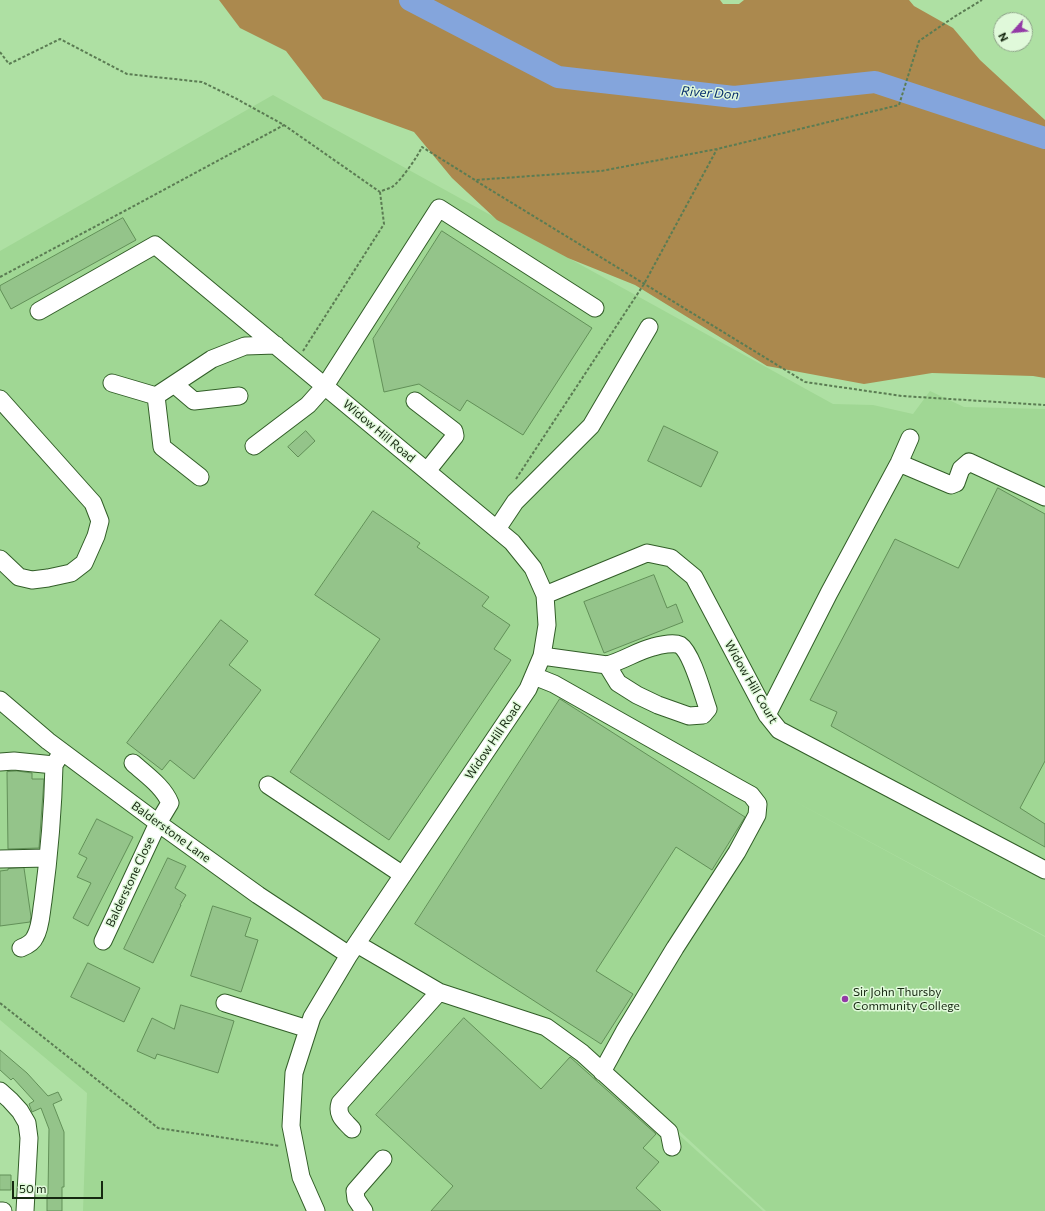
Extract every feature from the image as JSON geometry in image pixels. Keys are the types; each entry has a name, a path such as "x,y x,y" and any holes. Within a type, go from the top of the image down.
{"street":[{"path":"254,446 308,405 325,386 439,208 595,308"},
{"name":"Widow Hill Road","path":"39,310 155,245 512,542 533,568 545,595 547,625 542,656 528,689 353,949 312,1017 294,1073 292,1126 301,1177 316,1211"},
{"path":"497,530 515,502 591,426 649,326"},
{"path":"156,396 212,359 245,346 276,345"},
{"path":"112,383 156,396"},
{"path":"174,384 194,401 239,396"},
{"path":"156,396 162,447 200,477"},
{"path":"0,399 93,503 100,521 96,536 84,563 71,573 32,580 19,577 0,559"},
{"path":"415,401 454,431 455,436 428,472"},
{"path":"767,715 836,579 899,463 910,438"},
{"path":"899,463 951,485 956,482 961,469 969,462 1045,497"},
{"name":"Widow Hill Court","path":"545,595 646,553 670,558 694,577 767,715 779,730 1045,870"},
{"path":"542,656 607,665 653,647 678,644 684,649 692,662 708,709 703,715 689,716 658,705 637,695 618,683 607,665"},
{"path":"534,676 554,684 751,795 758,804 757,815 737,852 667,960 602,1072"},
{"name":"Balderstone Lane","path":"0,700 48,741 58,758 158,823 258,895 353,949 439,992 546,1027 582,1054 669,1132 672,1147"},
{"path":"0,762 58,758 40,923 35,938 21,948"},
{"name":"Balderstone Close","path":"103,941 158,823 170,803 168,797 161,789 133,763"},
{"path":"268,785 402,875"},
{"path":"0,859 48,858"},
{"path":"352,1129 338,1110 340,1103 439,992"},
{"path":"225,1003 308,1029"},
{"path":"0,1091 20,1111 27,1122 29,1138 25,1211"},
{"path":"364,1211 356,1199 355,1191 383,1159"}],"path":[{"path":"475,180 601,171 717,149 899,104 919,41 982,0"},
{"path":"0,52 9,64 60,39 127,74 202,82 284,125 380,192 384,224 296,362"},
{"path":"0,277 284,125"},
{"path":"380,192 392,187 405,172 422,147 805,382 902,396 1045,405"},
{"path":"514,482 644,284 717,149"},
{"path":"0,1003 158,1128 296,1148"}],"shaded area":[{"path":"219,0 720,0 723,4 739,4 744,0 909,0 914,6 953,28 980,60 1045,120 1045,378 1033,376 932,373 864,384 767,366 635,285 568,258 497,220 452,178 414,132 323,99 286,51 240,28"},
{"path":"273,95 833,404 873,405 913,414 930,391 964,407 1045,409 1045,936 783,795 1045,937 1045,1211 766,1211 611,1068 609,1071 763,1211 83,1211 87,1093 0,1020 0,251"}],"building":[{"path":"123,218 136,240 11,309 0,289 0,286"},
{"path":"442,231 592,328 523,435 467,400 460,411 419,384 384,392 373,339"},
{"path":"664,426 718,452 701,487 648,461"},
{"path":"306,431 315,441 298,457 288,447"},
{"path":"998,488 1045,514 1045,761 1020,808 1045,824 1045,847 831,726 837,712 810,700 895,539 958,568"},
{"path":"373,511 420,543 417,547 489,597 482,606 510,625 494,649 511,660 389,840 290,772 380,639 315,595"},
{"path":"654,575 667,608 676,604 683,622 604,653 584,602"},
{"path":"221,620 248,641 229,665 261,690 194,779 170,760 162,770 127,743"},
{"path":"560,699 745,817 712,870 676,847 596,971 633,994 601,1044 415,924"},
{"path":"17,771 32,773 32,779 44,779 39,848 8,849 7,772"},
{"path":"97,819 133,837 88,926 73,918 91,883 77,877 87,858 79,854"},
{"path":"168,858 186,866 175,888 186,895 153,963 124,949"},
{"path":"24,868 31,917 30,922 0,926 0,871"},
{"path":"213,906 251,918 245,936 258,940 241,992 191,976"},
{"path":"88,963 140,988 124,1022 71,997"},
{"path":"181,1005 234,1021 218,1073 157,1054 155,1059 137,1051 152,1018 174,1029"},
{"path":"464,1018 541,1089 570,1057 656,1134 643,1148 659,1162 636,1188 661,1211 431,1211 453,1186 376,1115"},
{"path":"0,1050 27,1073 48,1096 58,1092 62,1100 53,1104 64,1132 64,1187 62,1187 62,1211 47,1211 49,1129 41,1108 32,1112 29,1104 34,1101 13,1078 11,1080 0,1070"},
{"path":"0,1175 11,1175 11,1190 0,1190"}],"waterway":[{"name":"River Don","path":"410,0 558,77 734,97 875,82 1045,138"}],"place":[{"name":"Sir John Thursby Community College","path":"845,999"}]}
